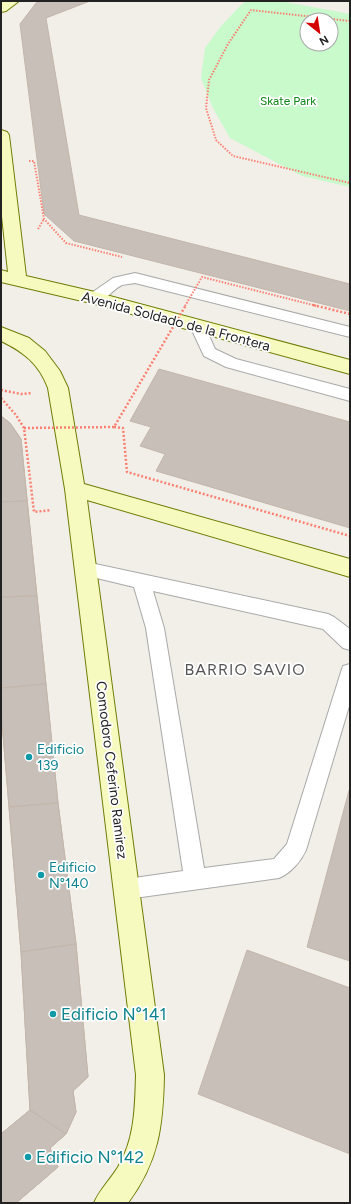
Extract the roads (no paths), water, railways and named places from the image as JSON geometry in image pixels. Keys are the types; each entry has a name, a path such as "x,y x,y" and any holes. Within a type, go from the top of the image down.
{"street":[{"path":"1,8 12,1"},
{"path":"1,135 10,278"},
{"name":"Avenida Soldado de la Frontera","path":"10,278 95,298 350,368"},
{"name":"Comodoro Ceferino Ramirez","path":"2,334 22,343 38,356 51,371 58,388 75,490 86,569 150,1075 149,1112 143,1146 128,1178 109,1203"},
{"path":"75,490 350,568"}],"lane":[{"path":"95,298 118,281 135,278 350,332"},
{"path":"198,326 209,352 231,363 350,395"},
{"path":"86,569 328,622 346,636 350,642"},
{"path":"141,581 155,628 196,880"},
{"path":"127,889 279,868 296,850 350,672"}],"place":[{"name":"Edificio 139","path":"29,757"},
{"name":"Edificio N°140","path":"41,875"},
{"name":"Edificio N°141","path":"53,1014"},
{"name":"Edificio N°142","path":"28,1157"}],"district":[{"name":"BARRIO SAVIO","path":"245,669"}],"park label":[{"name":"Skate Park","path":"288,101"}]}
